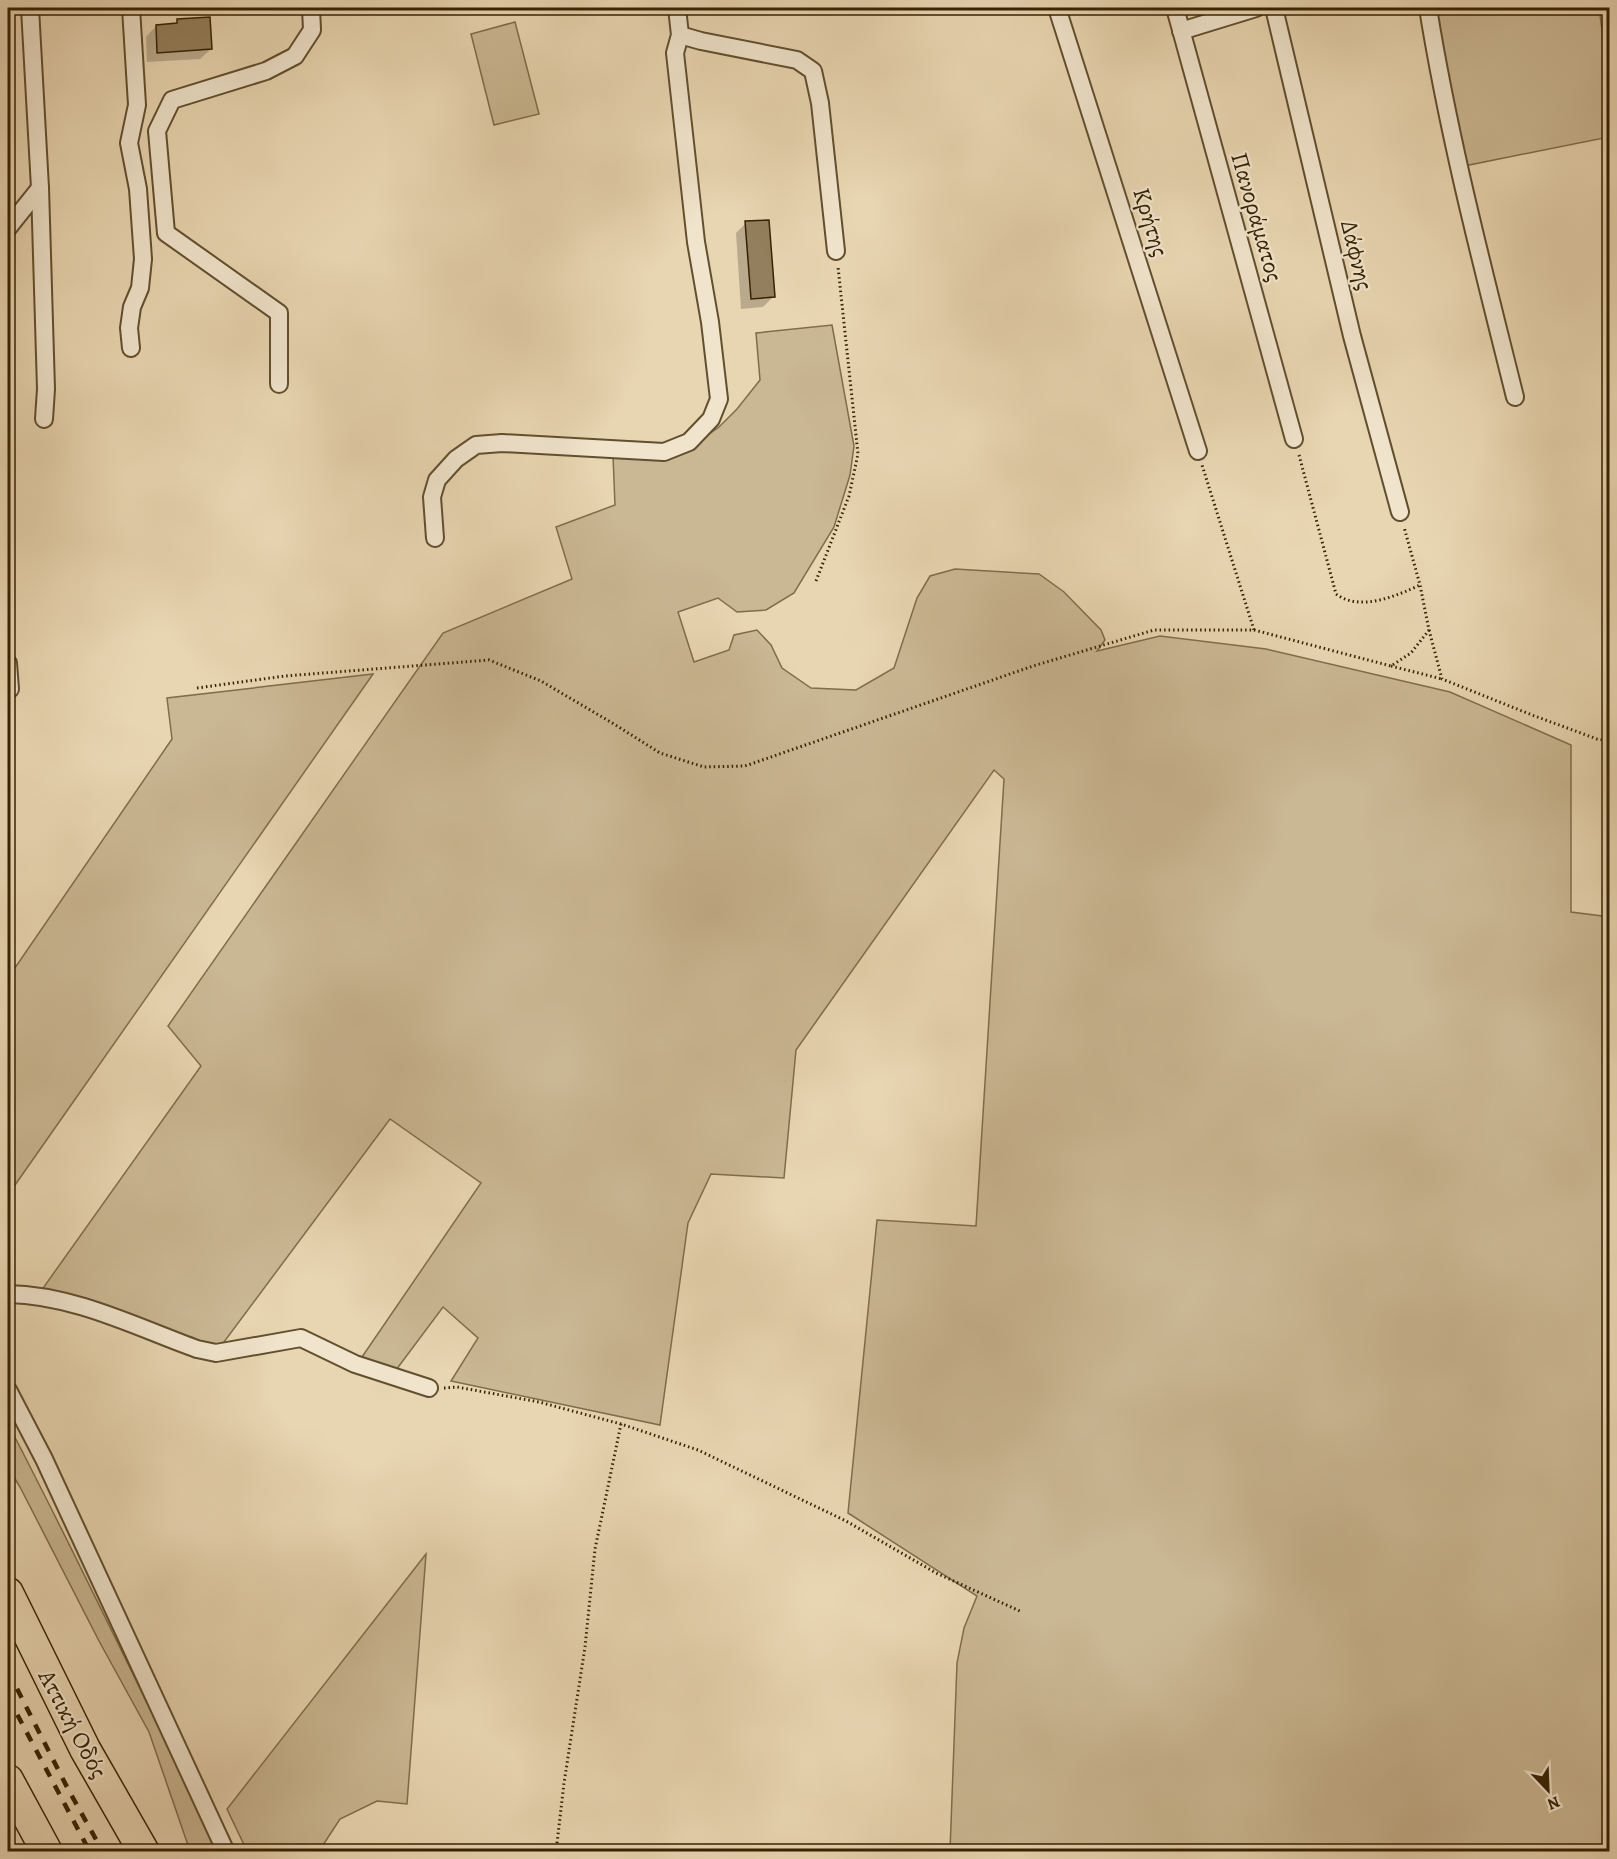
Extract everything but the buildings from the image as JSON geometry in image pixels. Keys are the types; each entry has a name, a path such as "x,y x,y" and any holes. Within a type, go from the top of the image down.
{"highway":[{"name":"Αττική Οδός","path":"8,1593 85,1749 144,1851"},
{"path":"8,1780 47,1851"},
{"path":"8,1821 24,1851"}],"street":[{"path":"30,8 40,188 46,389 44,419"},
{"path":"131,8 137,105 129,143 138,189 143,259 140,288 132,307 129,328 131,348"},
{"path":"279,384 279,313 165,233 157,130 172,100 266,71 295,56 312,30 311,8"},
{"path":"435,538 432,497 437,480 456,459 476,445 502,443 664,452 689,442 711,419 719,399 710,322 696,242 675,53 680,35 677,8"},
{"name":"Κρήτης","path":"1058,8 1198,451"},
{"name":"Πανοράματος","path":"1175,8 1294,439"},
{"path":"1182,31 1256,8"},
{"name":"Δάφνης","path":"1274,8 1350,325 1400,512"},
{"path":"1428,8 1438,72 1461,184 1515,397"},
{"path":"680,35 797,60 813,71 820,103 836,251"},
{"path":"8,228 40,188"},
{"path":"8,663 10,689"},
{"path":"8,1294 20,1294 79,1305 197,1349 216,1353 301,1338 355,1364 429,1388"},
{"path":"8,1390 44,1459 226,1851"}],"path":[{"path":"816,581 849,496 858,454 836,251"},
{"path":"1294,439 1336,594 1343,599 1358,602 1393,597 1420,585"},
{"path":"1198,451 1254,630"},
{"path":"1400,512 1442,679"},
{"path":"197,688 285,676 489,660 541,681 660,753 704,767 744,766 1033,666 1154,630 1254,630 1442,679 1597,739 1610,741"},
{"path":"1391,666 1411,653 1429,630"},
{"path":"429,1388 457,1388 539,1402 621,1424 698,1450 846,1521 936,1573 1022,1612"},
{"path":"556,1851 585,1647 595,1549 621,1424"}],"shaded area":[{"path":"1433,8 1599,8 1609,79 1609,137 1464,166"},
{"path":"515,22 539,114 494,125 471,34"},
{"path":"832,325 854,446 850,475 834,527 794,593 766,610 737,612 718,598 678,612 694,662 729,650 734,635 757,630 771,645 782,668 811,688 856,690 894,668 917,598 930,576 955,569 1039,574 1064,592 1101,630 1105,640 1097,651 1160,636 1266,649 1450,692 1571,745 1571,912 1610,917 1609,1847 1606,1852 950,1851 957,1663 964,1628 977,1596 848,1513 877,1220 976,1226 1004,779 994,770 796,1050 784,1178 711,1174 688,1223 660,1425 451,1381 478,1338 443,1307 396,1370 362,1357 481,1183 390,1119 221,1346 203,1345 41,1291 201,1066 168,1026 443,633 572,579 556,527 615,505 613,456 695,444 719,427 760,380 756,333"},
{"path":"373,674 8,1195 8,978 172,739 167,698"},
{"path":"8,1424 222,1851 190,1851 149,1732 8,1467"},
{"path":"426,1554 407,1804 377,1801 340,1819 323,1845 323,1851 247,1851 227,1809"}],"railway":[{"path":"8,1671 103,1852"},
{"path":"8,1697 90,1852"}]}
